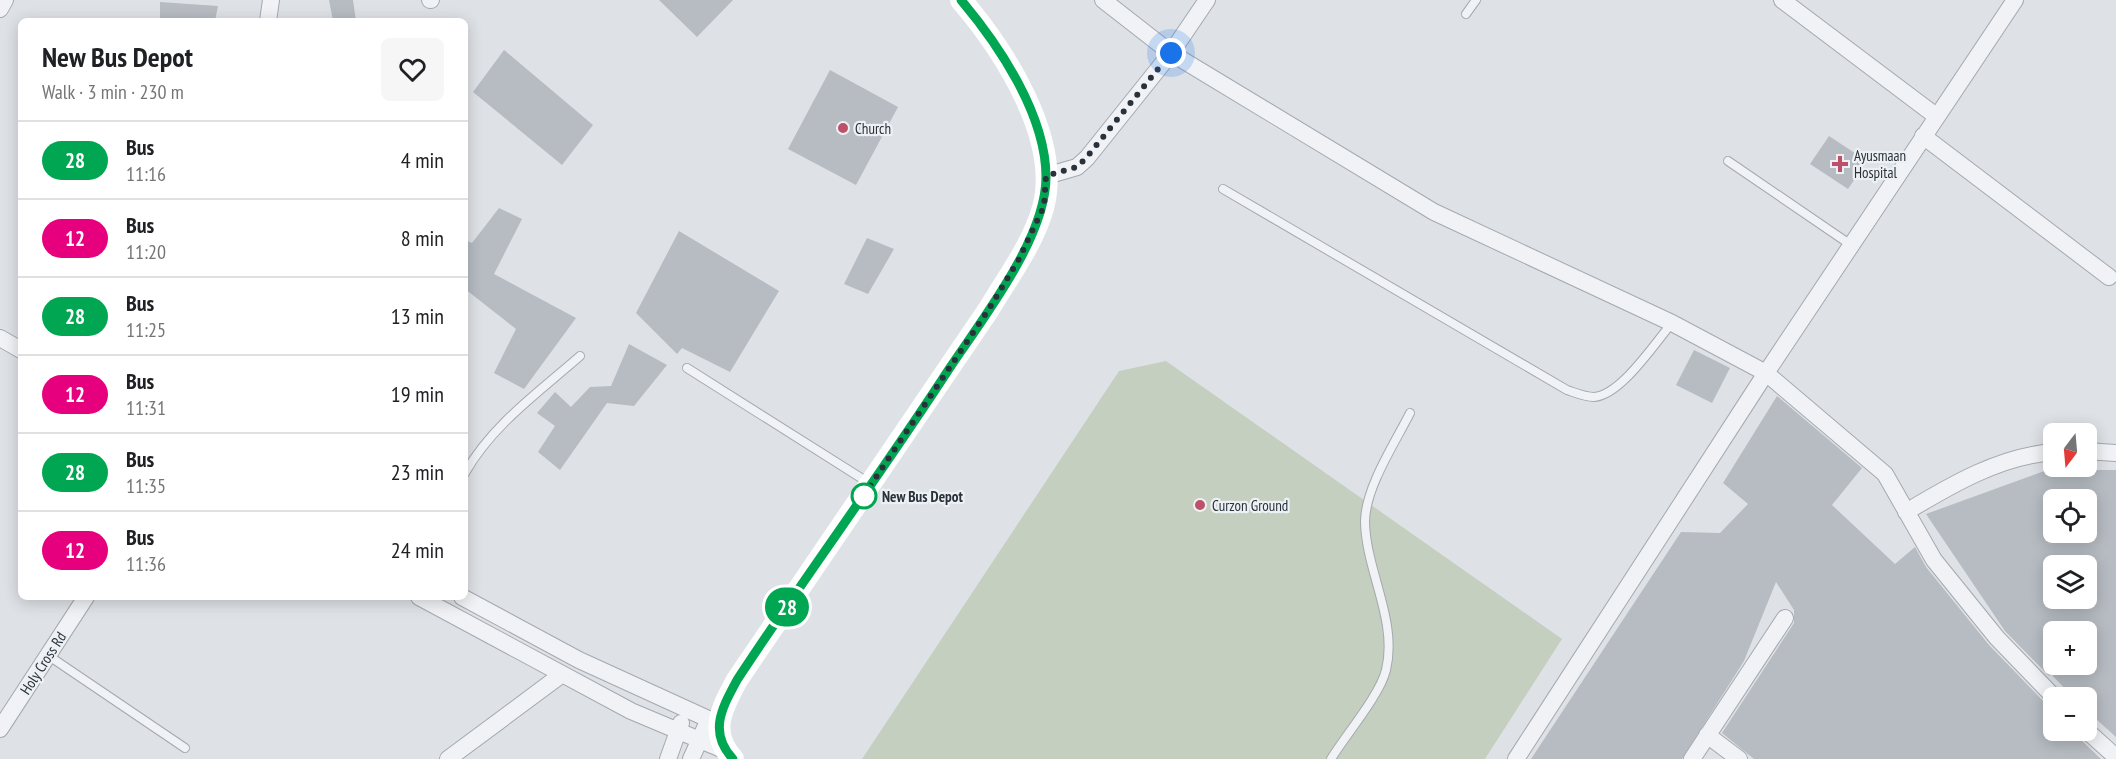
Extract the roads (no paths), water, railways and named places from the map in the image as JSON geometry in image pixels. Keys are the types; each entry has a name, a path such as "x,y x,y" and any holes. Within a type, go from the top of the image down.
{"main road":[{"path":"729,755 719,738 713,721 737,680 989,309 1019,259 1044,206 1046,176 1041,144 1029,105 1004,57 961,0"}],"street":[{"path":"0,9 5,0"},
{"path":"268,18 271,0"},
{"path":"1103,0 1171,53 1434,212 1672,323 1766,373 1885,474 1941,568 1997,638 2044,687"},
{"path":"1046,176 1077,167 1086,158 1171,53 1207,0"},
{"path":"1782,0 1936,116"},
{"path":"1516,759 1766,373 2015,0"},
{"path":"1923,136 2109,277"},
{"path":"0,338 18,348"},
{"path":"2097,452 2116,453"},
{"path":"1906,512 1950,485 2003,463 2043,454"},
{"name":"Holy Cross Rd","path":"0,729 84,600"},
{"path":"424,600 561,675 678,733 729,755"},
{"path":"468,600 579,660 713,721 691,759"},
{"path":"1692,759 1785,618"},
{"path":"448,759 561,675"},
{"path":"668,759 687,710"},
{"path":"1707,735 1739,759"},
{"path":"2097,740 2116,757"}],"lane":[{"path":"1466,14 1476,0"},
{"path":"1728,161 1851,245"},
{"path":"1223,189 1567,390 1583,396 1594,397 1613,390 1672,323"},
{"path":"468,469 509,417 580,356"},
{"path":"687,368 872,484"},
{"path":"1330,759 1378,688 1387,668 1388,636 1365,522 1374,485 1410,412"},
{"path":"49,656 185,748"}],"place":[{"name":"Church","path":"843,128"},
{"name":"Ayusmaan Hospital","path":"1840,164"},
{"name":"New Bus Depot","path":"864,496"},
{"name":"Curzon Ground","path":"1200,505"}]}
